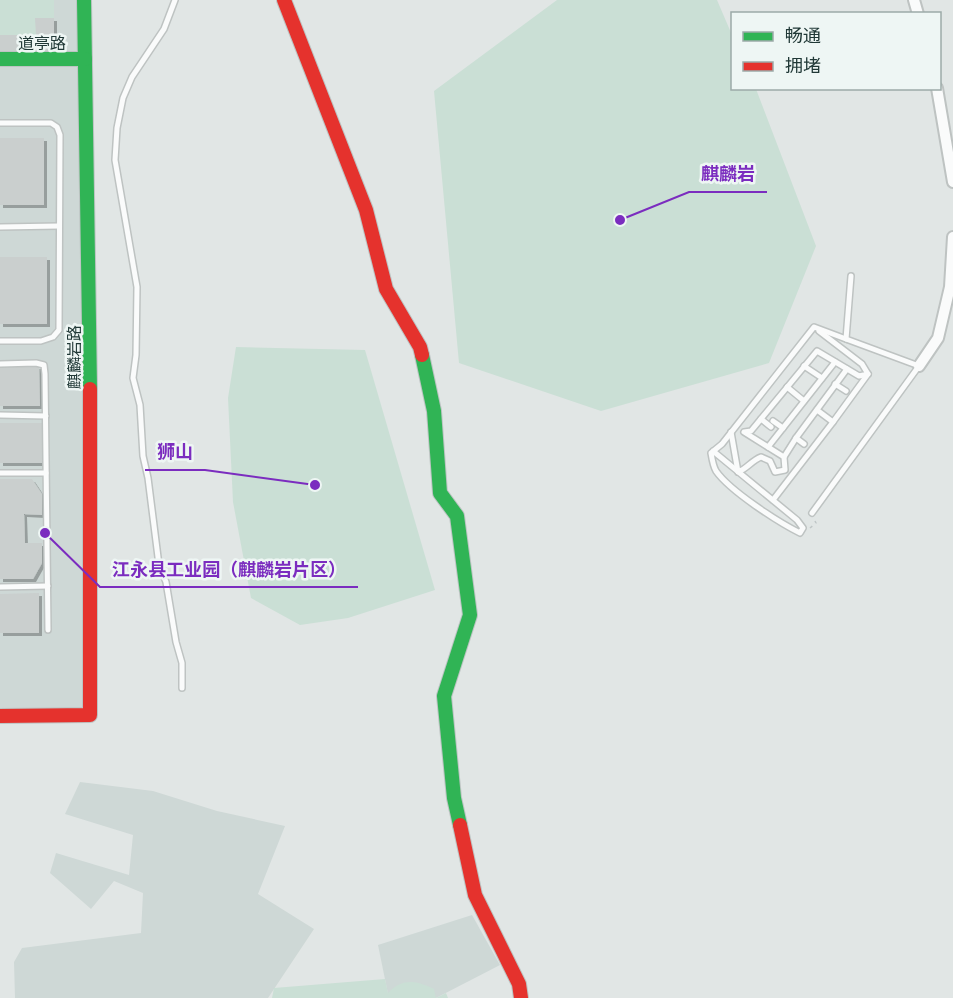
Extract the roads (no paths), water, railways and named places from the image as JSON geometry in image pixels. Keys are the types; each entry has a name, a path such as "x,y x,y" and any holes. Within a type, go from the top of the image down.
{"street":[{"name":"麒麟岩路","path":"0,716 90,715 90,352 84,0"},
{"path":"284,0 366,210 386,289 420,347 434,411 441,493 457,516 470,615 444,696 454,798 475,895 519,984 521,998"},
{"name":"道亭路","path":"0,59 85,59"},
{"path":"937,90 953,182"},
{"path":"919,366 938,338 950,286 953,237"}],"lane":[{"path":"175,0 164,29 132,77 123,98 117,129 116,160 136,287 134,389 140,405 143,456 159,565 166,582 176,642 182,663 182,688"},
{"path":"0,123 51,123 57,127 60,135 59,330 53,337 41,341 0,341"},
{"path":"0,227 59,226"},
{"path":"846,339 851,276"},
{"path":"812,513 919,366 814,327"},
{"path":"814,327 862,364 868,374"},
{"path":"713,451 797,520 803,528 800,533 777,522 724,481 715,469 711,453 731,432 814,327"},
{"path":"784,457 744,432 751,432 817,351 859,376 868,374"},
{"path":"768,447 835,362"},
{"path":"0,363 44,365 48,630"},
{"path":"804,366 822,378"},
{"path":"738,472 747,468 753,460 761,457 770,461 775,472 784,470 784,457 847,369"},
{"path":"773,500 868,374"},
{"path":"835,384 846,391"},
{"path":"787,387 804,401"},
{"path":"817,410 833,422"},
{"path":"0,415 46,416"},
{"path":"761,418 783,428"},
{"path":"731,432 738,472"},
{"path":"796,438 804,444"},
{"path":"0,473 46,473"},
{"path":"0,586 48,586"}],"place":[{"name":"麒麟岩","path":"620,220"},
{"name":"狮山","path":"315,485"},
{"name":"江永县工业园（麒麟岩片区）","path":"45,533"}]}
